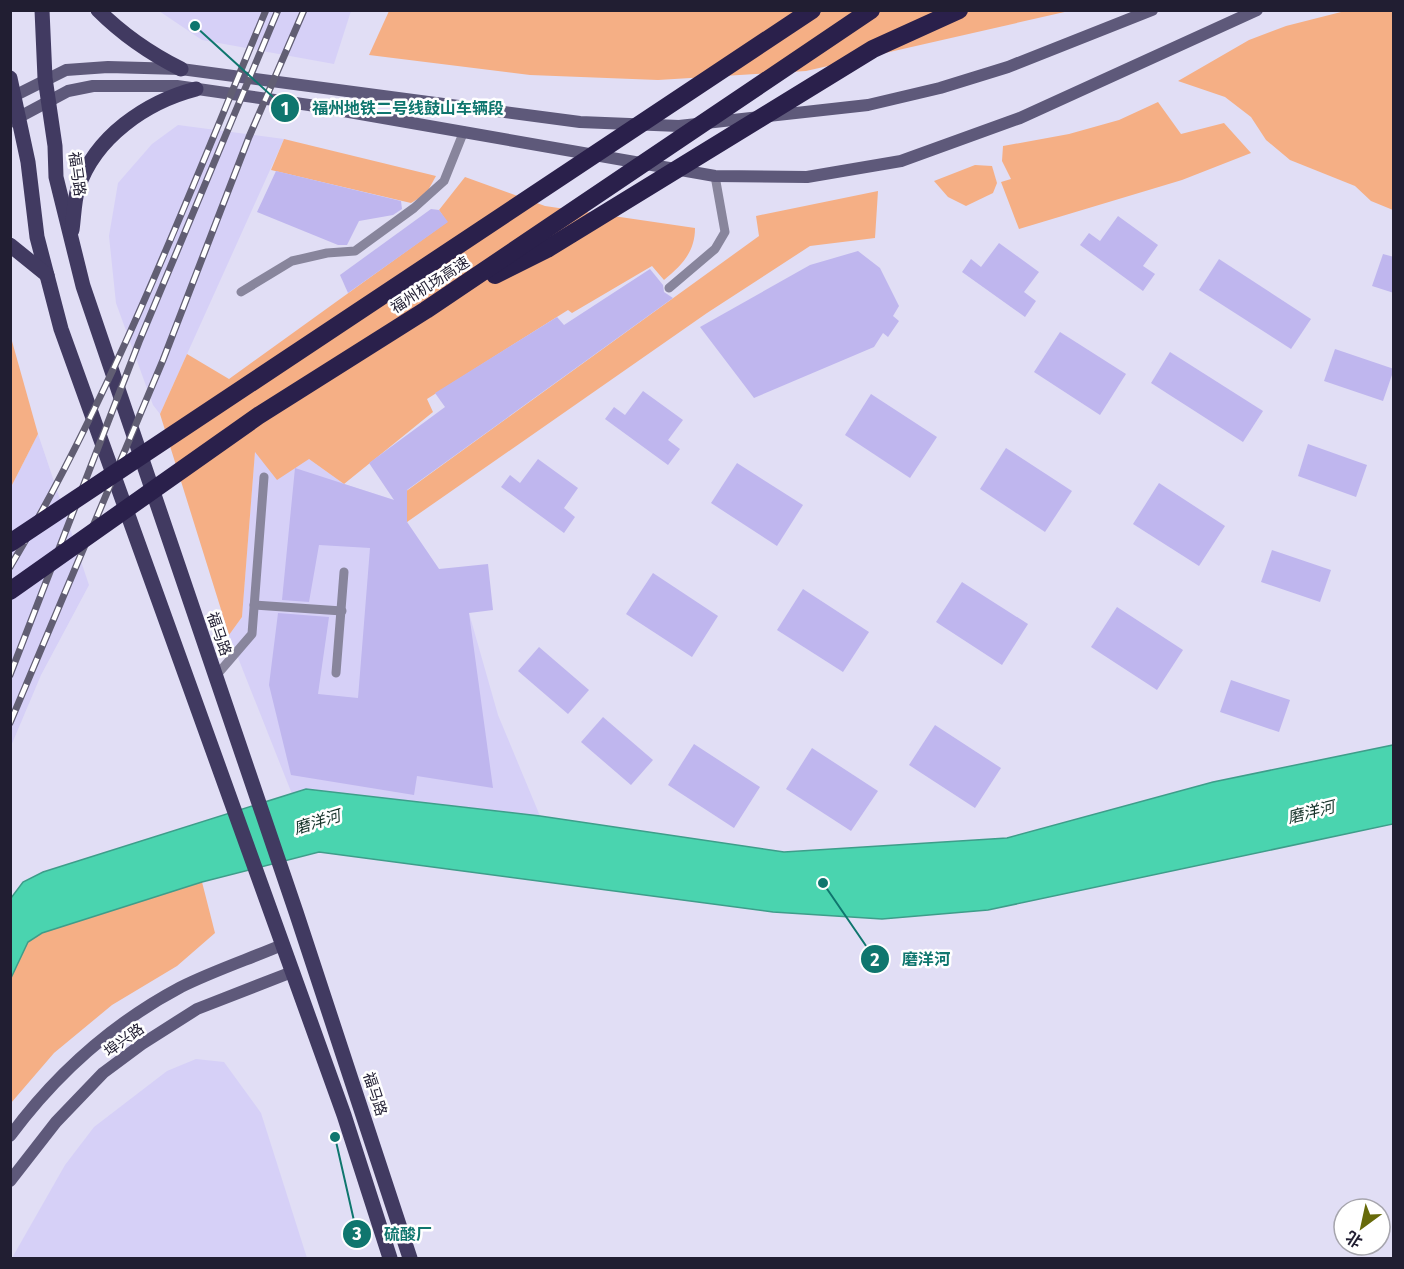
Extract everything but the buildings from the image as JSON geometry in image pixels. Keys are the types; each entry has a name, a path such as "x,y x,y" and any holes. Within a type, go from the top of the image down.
{"highway":[{"name":"福州机场高速","path":"10,543 812,10"},
{"name":"福州机场高速","path":"10,591 258,416 426,310 871,10"},
{"path":"426,310 547,249 873,49 959,10"}],"main road":[{"name":"福马路","path":"42,10 45,78 56,177 103,348 259,802 410,1258"},
{"path":"98,10 120,32 149,53 181,69"},
{"path":"12,97 45,78 66,70 108,67 181,69 580,122 679,126 868,105 929,91 1008,67 1152,10"},
{"path":"14,119 68,90 93,86 196,89 464,131 716,176 807,177 901,161 1020,118 1257,10"},
{"path":"10,78 14,119 28,162 37,237 62,329 344,1115 390,1258"},
{"path":"71,238 78,189 89,163 106,140 152,106 177,94 196,89"},
{"path":"10,245 47,275"},
{"name":"埠兴路","path":"10,1136 42,1096 88,1050 121,1023 182,987 282,945"},
{"name":"埠兴路","path":"10,1181 56,1122 103,1073 142,1044 197,1009 292,972"}],"lane":[{"path":"241,292 292,261 327,253 355,251 414,208 444,181 464,131"},
{"path":"669,288 715,249 725,232 716,176"},
{"path":"215,677 252,634 264,477"},
{"path":"336,673 344,572"},
{"path":"254,605 342,611"}],"shaded area":[{"path":"159,11 351,11 334,64 202,40"},
{"path":"389,11 1069,11 806,71 658,80 530,75 369,55"},
{"path":"1345,11 1393,11 1393,210 1371,201 1355,186 1290,160 1266,140 1251,117 1225,97 1178,81 1249,40 1286,26"},
{"path":"1158,102 1181,134 1224,123 1251,153 1182,180 1019,229 1001,182 1011,179 1002,161 1003,146 1069,134 1119,120"},
{"path":"178,125 284,139 160,414 153,405 116,303 109,236 118,183 152,144"},
{"path":"284,139 436,176 426,194 411,203 271,170"},
{"path":"975,165 992,166 997,183 993,193 966,206 948,197 934,181"},
{"path":"465,177 545,206 695,228 693,244 682,263 664,280 652,266 572,313 568,310 427,399 433,412 344,484 309,459 277,480 255,452 242,617 229,635 160,414 187,354 229,379 447,222 439,210"},
{"path":"878,191 875,238 810,246 707,313 407,522 394,500 759,236 756,216"},
{"path":"10,334 38,434 11,487 10,487"},
{"path":"38,434 89,585 41,675 11,746 11,487"},
{"path":"255,451 309,459 344,484 407,504 407,522 469,613 498,715 540,816 306,789 292,794 229,635 242,617"},
{"path":"202,882 215,933 177,966 112,1005 54,1053 11,1103 11,978 28,942 42,933"},
{"path":"196,1059 224,1062 261,1113 307,1258 12,1258 65,1165 94,1127 167,1071"}],"water":[{"path":"1393,745 1393,824 988,910 882,919 773,912 319,852 202,882 42,933 28,942 11,978 11,898 23,882 43,872 306,789 540,816 784,852 1007,838 1213,782"}],"railway":[{"path":"10,567 47,501 116,364 266,10"},
{"path":"10,675 139,342 278,10"},
{"path":"10,723 163,360 249,137 304,10"}],"place":[{"name":"福州地铁二号线鼓山车辆段","path":"195,26"},
{"name":"磨洋河","path":"823,883"},
{"name":"硫酸厂","path":"335,1137"}]}
